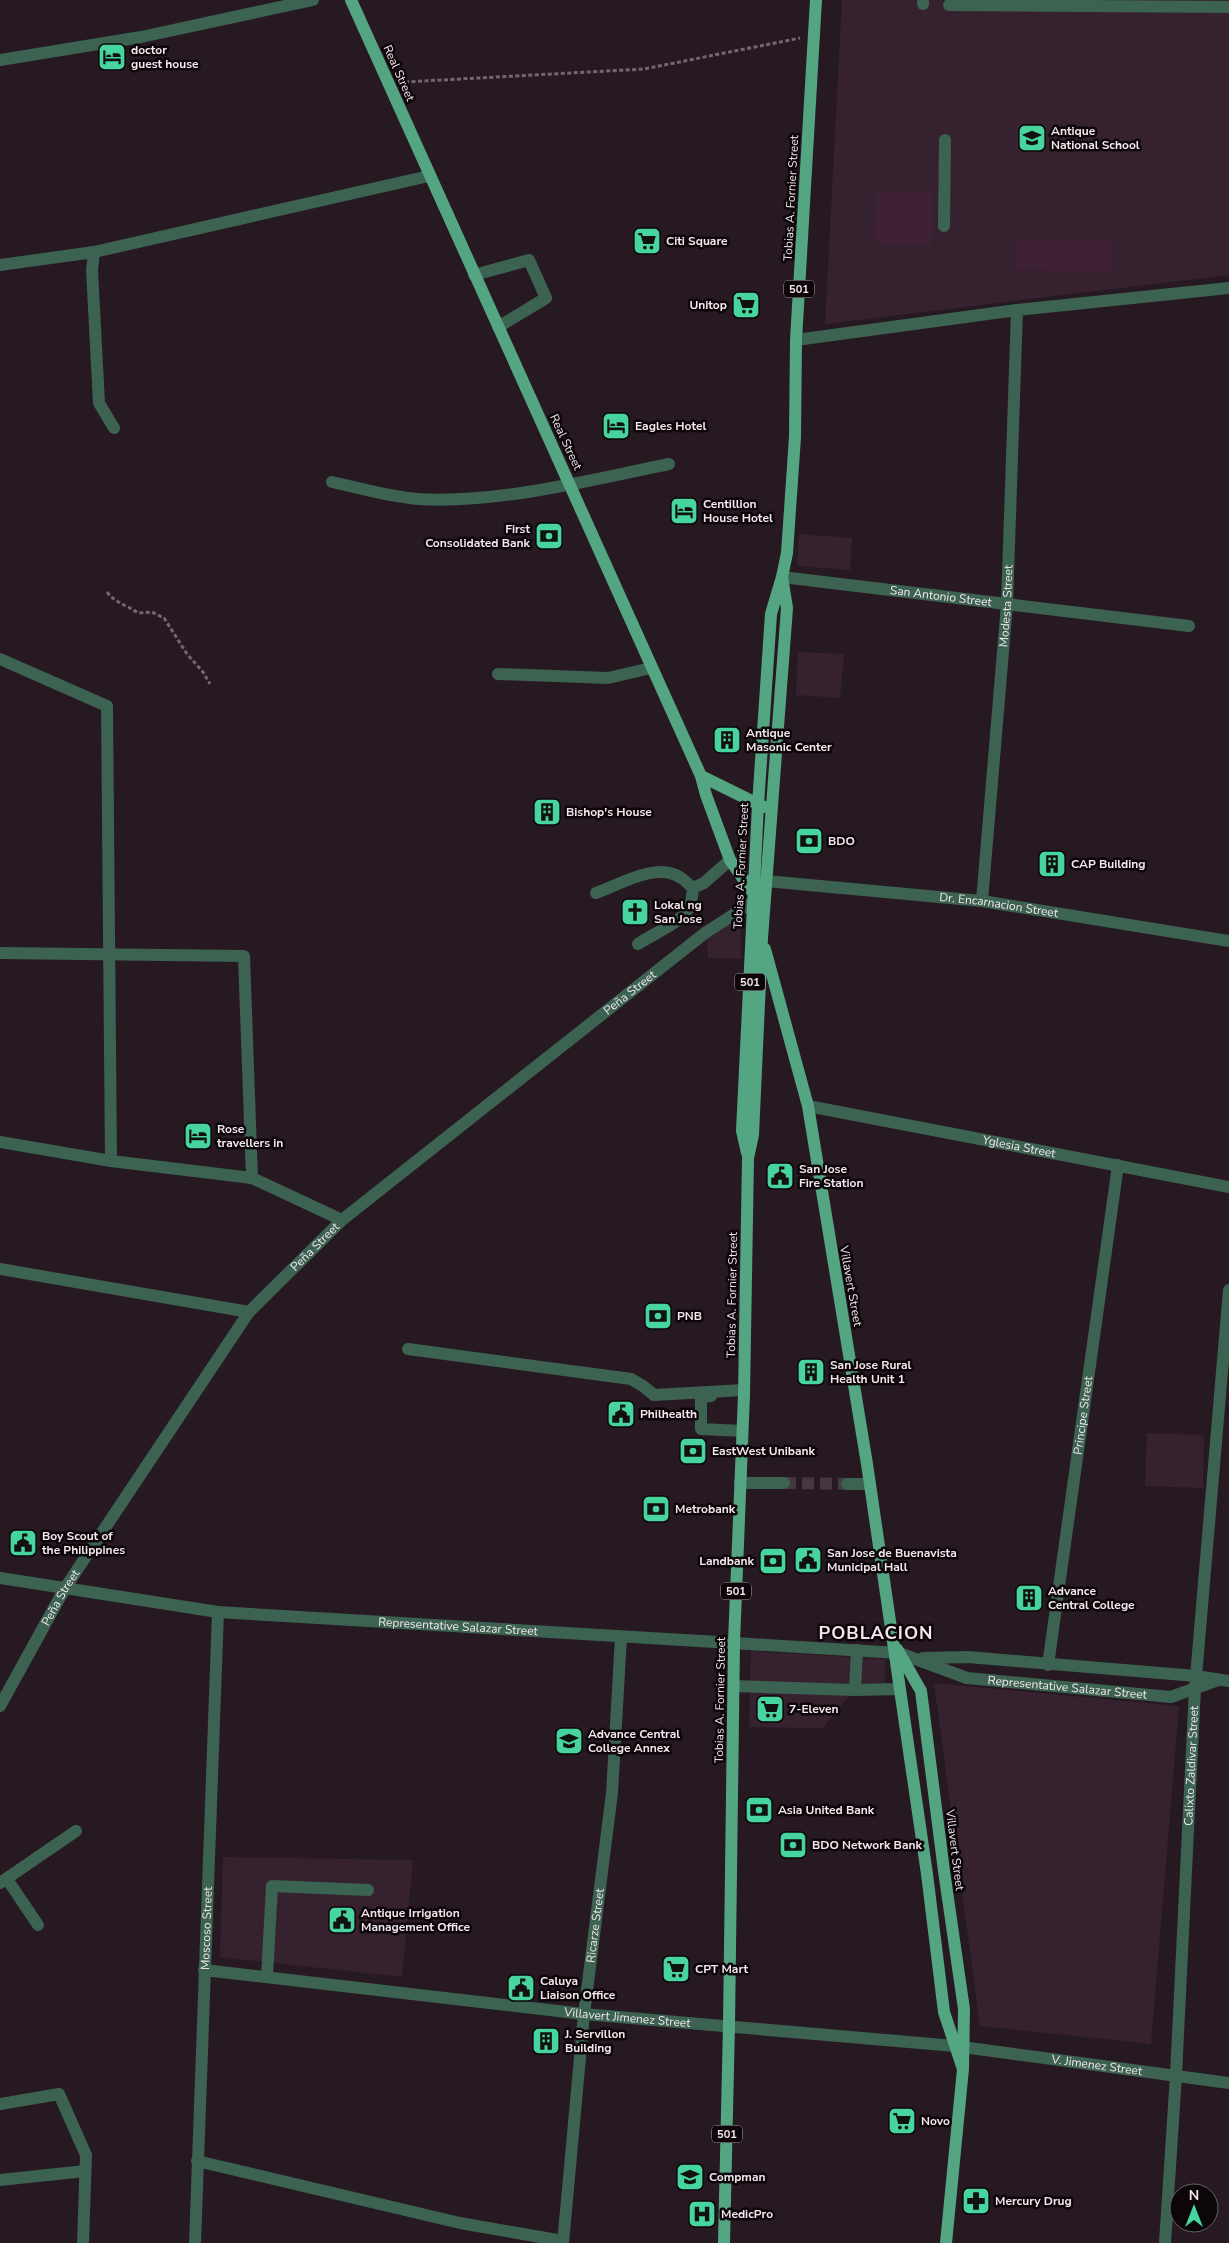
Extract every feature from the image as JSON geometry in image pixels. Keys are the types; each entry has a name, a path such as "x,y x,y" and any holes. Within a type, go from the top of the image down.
{"main road":[{"name":"Real Street","path":"351,0 702,776 730,860 754,898"},
{"name":"Tobias A. Fornier Street","path":"748,1158 742,1132 758,805 772,614 786,553 795,437 796,340 816,0"},
{"name":"Tobias A. Fornier Street","path":"724,2243 734,1642 744,1393 748,1158 753,1135 762,938 787,608 782,577"},
{"path":"702,776 758,805 772,810"},
{"name":"Villavert Street","path":"762,938 808,1106 896,1649 899,1689 928,1874 944,2012 959,2047 963,2069 946,2243"},
{"name":"Villavert Street","path":"896,1649 921,1691 964,2009 959,2047"}],"street":[{"path":"0,60 141,37 313,0"},
{"path":"949,5 1229,6"},
{"path":"944,226 945,140"},
{"path":"0,265 94,252 429,176"},
{"path":"94,252 92,270 98,403 114,428"},
{"path":"474,275 529,260 536,275 546,298 498,327"},
{"path":"796,340 1017,310 1229,288"},
{"name":"Modesta Street","path":"982,900 1007,604 1017,310"},
{"path":"332,482 417,498 469,498 570,484 669,464"},
{"name":"San Antonio Street","path":"782,577 1189,626"},
{"path":"0,659 107,706 111,1161"},
{"path":"498,674 608,678 652,668"},
{"path":"693,888 704,883 730,860"},
{"path":"596,893 652,872 666,872 680,877 693,888"},
{"name":"Dr. Encarnacion Street","path":"766,881 982,900 1229,941"},
{"path":"638,944 688,911 692,901 693,888"},
{"name":"Peña Street","path":"0,1706 65,1588 249,1312 342,1220 705,933 754,898"},
{"path":"0,953 244,956 252,1178"},
{"name":"Yglesia Street","path":"808,1106 1229,1187"},
{"path":"0,1142 111,1161 252,1178 342,1220"},
{"name":"Principe Street","path":"1048,1665 1118,1165"},
{"path":"0,1269 249,1312"},
{"name":"Calixto Zaldivar Street","path":"1165,2243 1176,2075 1196,1682 1229,1290"},
{"path":"408,1349 631,1379 654,1395 744,1393"},
{"path":"742,1431 701,1429 702,1397 744,1393"},
{"path":"740,1483 784,1483"},
{"path":"847,1484 870,1484"},
{"name":"Representative Salazar Street","path":"0,1578 218,1612 856,1650 896,1649 967,1678 1171,1697 1196,1682"},
{"name":"Moscoso Street","path":"195,2243 218,1612"},
{"name":"Ricarze Street","path":"563,2242 584,2014 612,1793 621,1637"},
{"path":"855,1690 856,1650"},
{"name":"Representative Salazar Street","path":"918,1658 968,1657 1196,1682 1223,1680"},
{"path":"734,1686 855,1690 899,1689"},
{"path":"38,1925 3,1881 76,1831"},
{"path":"268,1977 272,1886 368,1890"},
{"name":"Villavert Jimenez Street","path":"204,1970 584,2014 729,2025 959,2047"},
{"name":"V. Jimenez Street","path":"959,2047 1229,2082"},
{"path":"0,2104 58,2094 86,2155 83,2243"},
{"path":"197,2161 460,2223 563,2242"},
{"path":"0,2180 85,2172"}],"path":[{"path":"389,83 644,69 814,35"},
{"path":"107,592 114,602 128,606 138,613 152,612 164,618 187,654 203,672 210,684"}],"shaded area":[{"name":"Antique National School","path":"842,0 1229,0 1229,275 825,324"},
{"path":"877,191 933,193 931,245 875,243"},
{"path":"1015,239 1113,241 1113,272 1015,270"},
{"path":"799,534 852,538 850,570 797,566"},
{"path":"798,652 844,654 840,698 796,695"},
{"path":"741,918 741,959 708,958 707,934"},
{"path":"1147,1433 1204,1435 1203,1488 1145,1486"},
{"path":"751,1651 885,1659 885,1689 852,1692 823,1728 749,1727"},
{"path":"934,1683 1179,1706 1151,2044 980,2026"},
{"path":"223,1857 413,1860 402,1977 220,1957"}],"tunnel":[{"path":"784,1483 847,1484"}],"place":[{"name":"doctor guest house","path":"112,57"},
{"name":"Antique National School","path":"1032,138"},
{"name":"Citi Square","path":"647,241"},
{"name":"Unitop","path":"746,305"},
{"name":"Eagles Hotel","path":"616,426"},
{"name":"Centillion House Hotel","path":"684,511"},
{"name":"First Consolidated Bank","path":"549,536"},
{"name":"Antique Masonic Center","path":"727,740"},
{"name":"Bishop's House","path":"547,812"},
{"name":"BDO","path":"809,841"},
{"name":"CAP Building","path":"1052,864"},
{"name":"Lokal ng San Jose","path":"635,912"},
{"name":"Rose travellers in","path":"198,1136"},
{"name":"San Jose Fire Station","path":"780,1176"},
{"name":"PNB","path":"658,1316"},
{"name":"San Jose Rural Health Unit 1","path":"811,1372"},
{"name":"Philhealth","path":"621,1414"},
{"name":"EastWest Unibank","path":"693,1451"},
{"name":"Metrobank","path":"656,1509"},
{"name":"Boy Scout of the Philippines","path":"23,1543"},
{"name":"San Jose de Buenavista Municipal Hall","path":"808,1560"},
{"name":"Landbank","path":"773,1561"},
{"name":"Advance Central College","path":"1029,1598"},
{"name":"7-Eleven","path":"770,1709"},
{"name":"Advance Central College Annex","path":"569,1741"},
{"name":"Asia United Bank","path":"759,1810"},
{"name":"BDO Network Bank","path":"793,1845"},
{"name":"Antique Irrigation Management Office","path":"342,1920"},
{"name":"CPT Mart","path":"676,1969"},
{"name":"Caluya Liaison Office","path":"521,1988"},
{"name":"J. Servillon Building","path":"546,2041"},
{"name":"Novo","path":"902,2121"},
{"name":"Compman","path":"690,2177"},
{"name":"Mercury Drug","path":"976,2201"},
{"name":"MedicPro","path":"702,2214"}],"district":[{"name":"POBLACION","path":"876,1633"}]}
